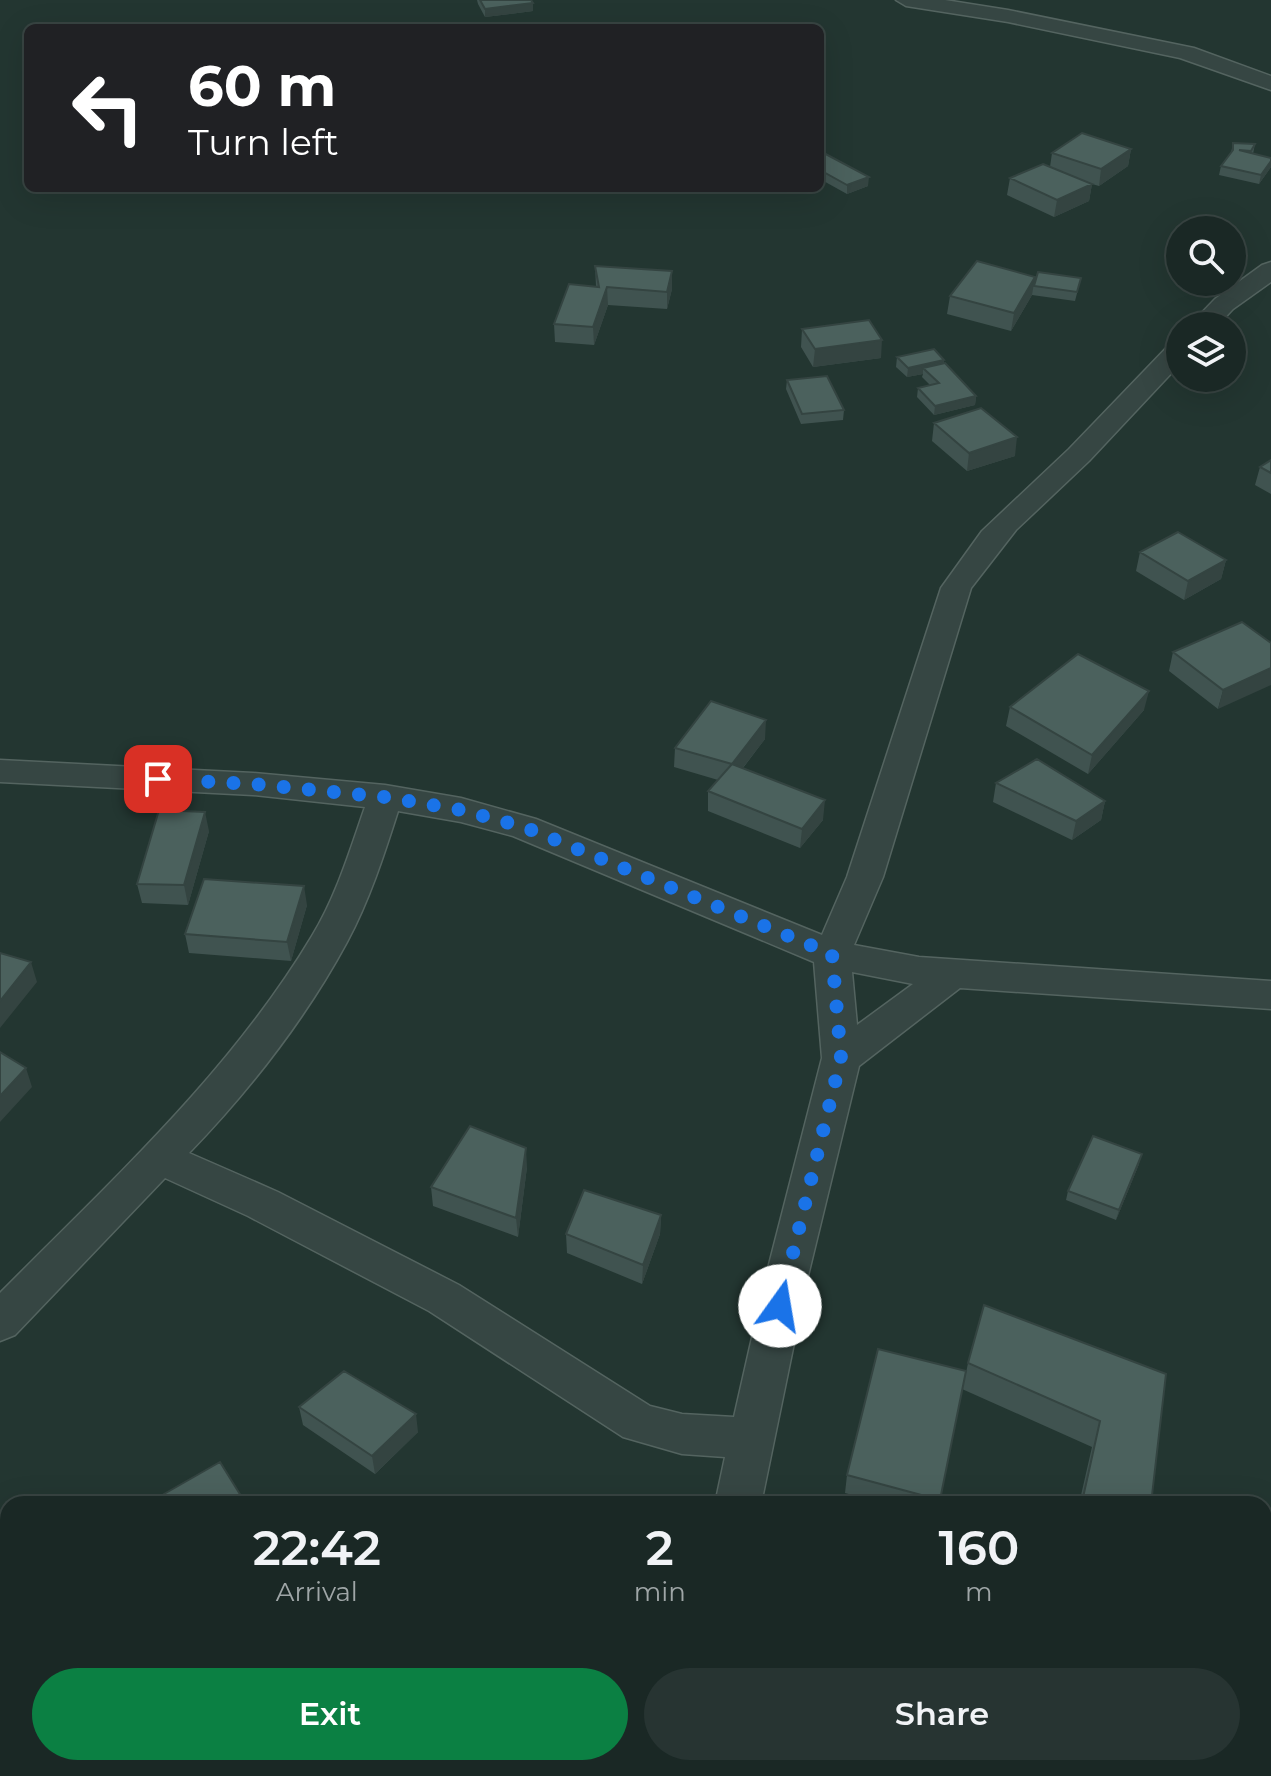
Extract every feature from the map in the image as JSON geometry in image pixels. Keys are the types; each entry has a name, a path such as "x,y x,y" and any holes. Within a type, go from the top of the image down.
{"street":[{"path":"906,0 1008,16 1186,53 1271,83"},
{"path":"1216,312 1271,270"},
{"path":"740,1496 786,1280 841,1058 832,954 865,877 956,588 977,553 1010,517 1064,469 1166,363"},
{"path":"0,771 253,784 385,797 461,810 524,827 832,954 919,971 952,974 1266,991"},
{"path":"0,1322 201,1115 271,1028 330,939 363,865 385,797"},
{"path":"841,1058 952,974"},
{"path":"160,1158 263,1204 444,1298 639,1423 682,1434 752,1439"}],"building":[{"path":"480,0 531,0 533,3 485,9"},
{"path":"1082,133 1131,149 1101,169 1052,153"},
{"path":"1233,143 1255,144 1251,151 1239,150 1271,158 1261,175 1221,166 1233,150"},
{"path":"824,153 869,177 847,185 824,172"},
{"path":"1043,164 1092,184 1057,200 1010,178"},
{"path":"977,261 1035,277 1014,313 950,296"},
{"path":"595,266 672,271 667,292 607,287 593,327 554,324 569,284 599,287"},
{"path":"1038,272 1081,278 1077,292 1034,286"},
{"path":"869,320 882,340 815,349 802,329"},
{"path":"934,349 944,360 908,368 897,357"},
{"path":"945,363 976,396 935,406 918,388 939,383 923,368"},
{"path":"827,376 844,410 802,414 787,380"},
{"path":"981,408 1017,437 969,453 934,423"},
{"path":"1271,460 1271,473 1260,467"},
{"path":"1178,532 1226,560 1188,581 1140,552"},
{"path":"1242,622 1271,643 1271,668 1223,690 1173,652"},
{"path":"1078,654 1149,691 1092,755 1010,707"},
{"path":"711,701 766,720 732,764 675,748"},
{"path":"1037,759 1105,801 1076,821 996,783"},
{"path":"732,764 825,800 802,829 708,791"},
{"path":"159,810 205,812 184,885 137,884"},
{"path":"204,879 304,886 287,942 185,934"},
{"path":"0,953 31,962 0,1001"},
{"path":"0,1052 26,1068 0,1096"},
{"path":"470,1126 526,1148 516,1218 431,1187"},
{"path":"1093,1136 1142,1154 1119,1210 1068,1191"},
{"path":"584,1190 661,1215 643,1265 566,1234"},
{"path":"984,1305 1166,1374 1152,1496 1083,1496 1100,1421 968,1363"},
{"path":"878,1349 966,1371 941,1496 925,1496 847,1475"},
{"path":"344,1371 416,1414 372,1456 299,1407"},
{"path":"220,1462 241,1496 165,1496"}],"route":[{"path":"158,779 253,784 385,797 461,810 524,827 832,954 841,1058 780,1306"}]}
